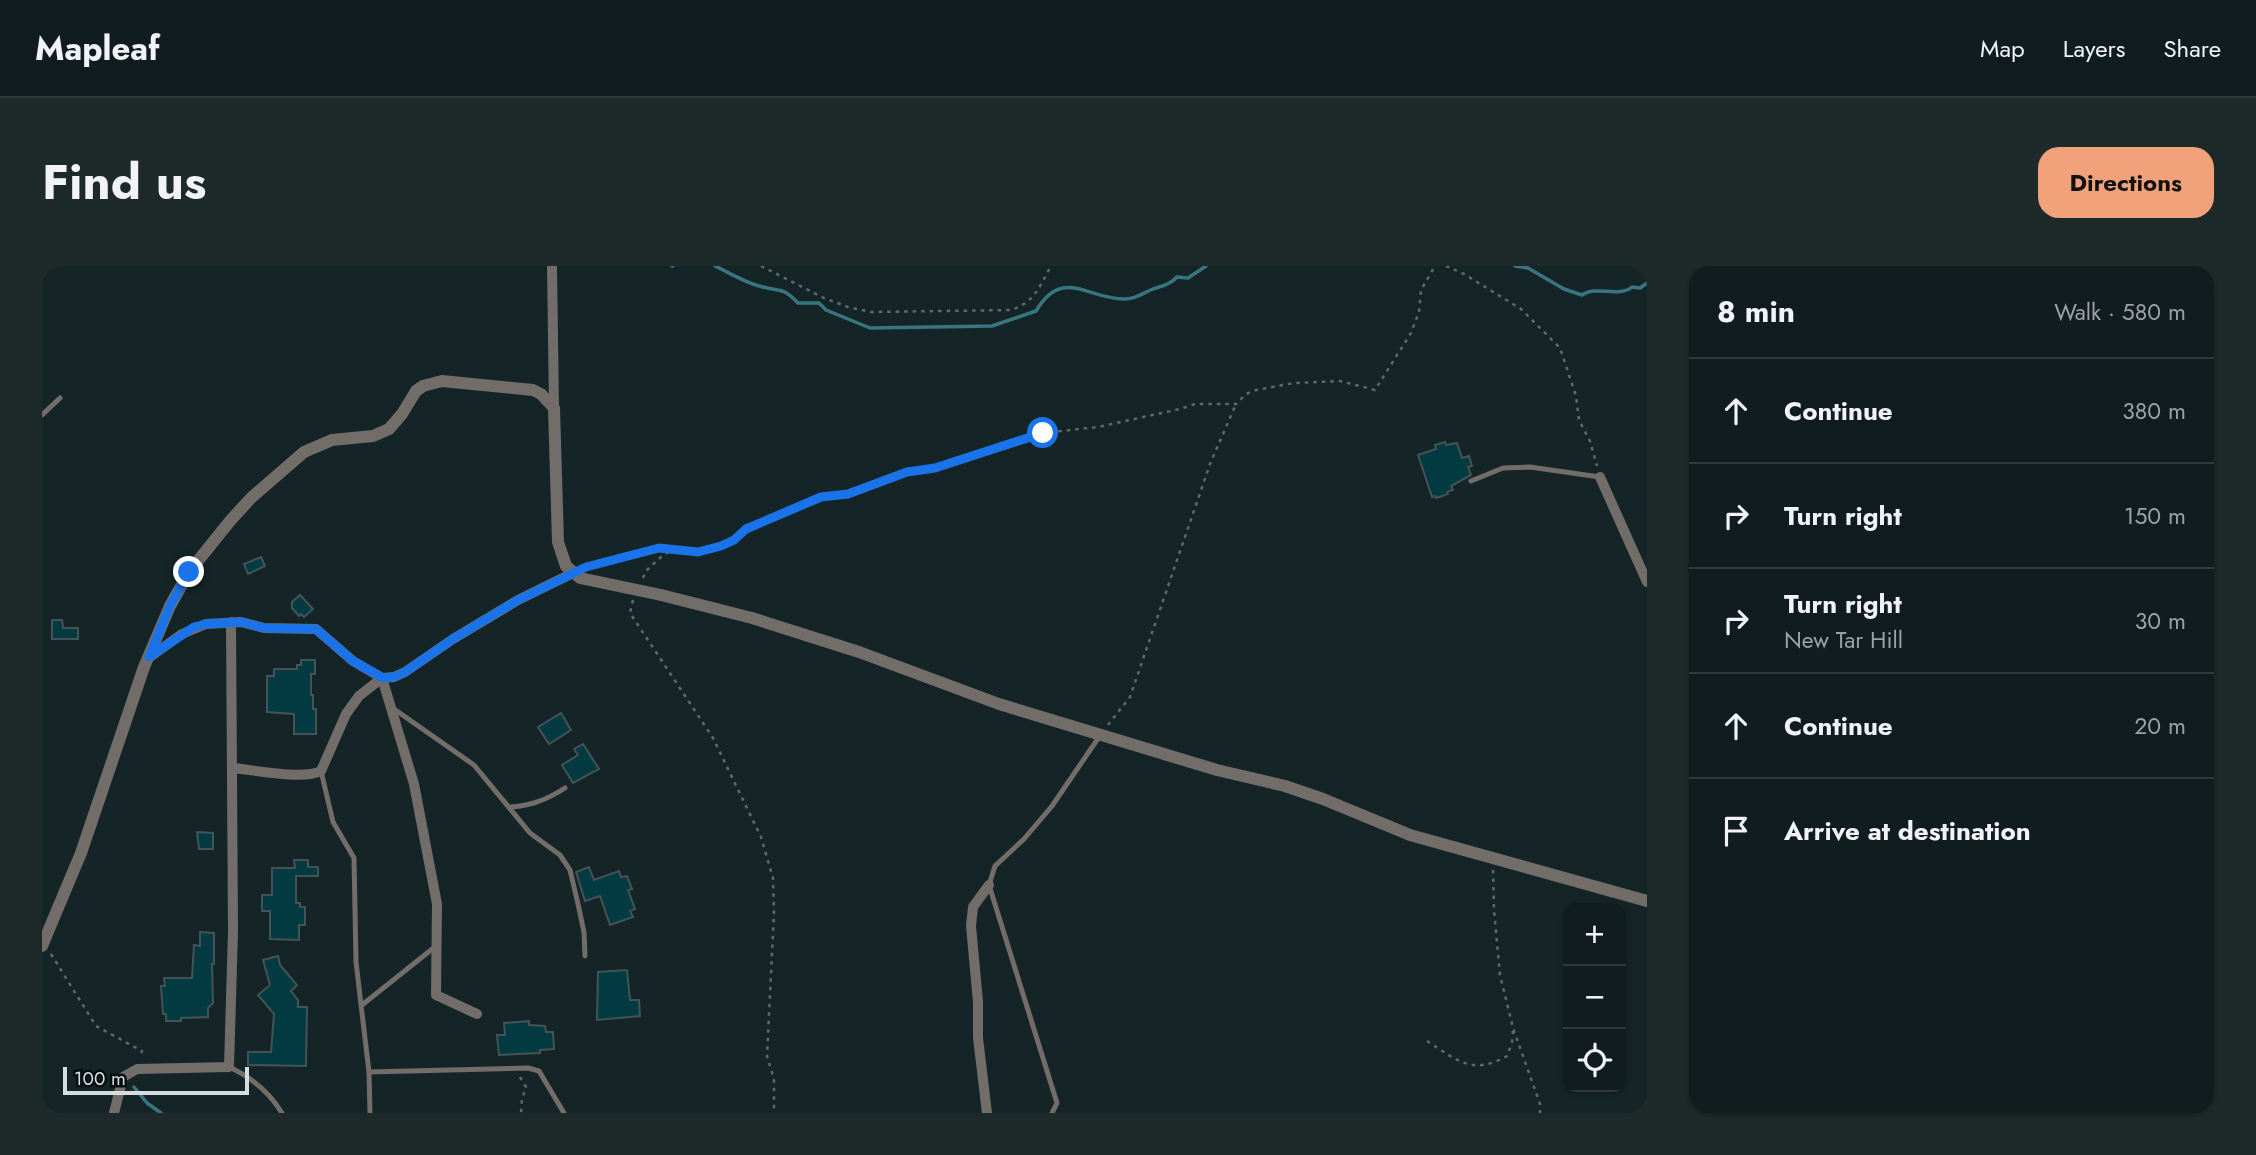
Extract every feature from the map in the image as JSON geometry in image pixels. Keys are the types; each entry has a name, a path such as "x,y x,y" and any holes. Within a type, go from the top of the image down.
{"street":[{"path":"552,266 558,542 562,559 573,573 589,581 764,622 869,655 971,695 1205,766 1285,786 1410,835 1647,901"},
{"path":"43,944 81,853 144,667 170,606 189,572 251,498 291,462 323,442 373,436 389,429 416,391 423,386 442,381 533,390 541,394 554,408"},
{"path":"1600,477 1647,582"},
{"path":"149,657 194,627 231,622 264,628 316,629 353,661 383,678 394,677 507,606 573,573"},
{"path":"114,1113 123,1077 137,1069 229,1067 233,931 231,622"},
{"path":"383,678 414,784 434,891 436,995 477,1014"},
{"path":"232,768 300,774 315,774 321,771 352,704 383,678"},
{"path":"987,1113 978,1038 978,1002 971,926 973,906 989,886"}],"lane":[{"path":"42,415 60,398"},
{"path":"1471,481 1503,468 1530,467 1600,477"},
{"path":"391,707 474,765 530,833 560,855 570,870 584,932 585,956"},
{"path":"1052,1113 1057,1103 989,886 995,866 1024,839 1052,806 1101,734"},
{"path":"321,771 333,822 355,858 356,962 369,1072 370,1113"},
{"path":"509,807 537,803 565,788"},
{"path":"362,1005 436,947"},
{"path":"229,1067 266,1091 282,1113"},
{"path":"369,1072 513,1068 539,1071 564,1113"}],"path":[{"path":"761,266 824,298 871,312 1011,310 1032,299 1051,266"},
{"path":"1101,734 1130,697 1210,464 1236,404 1246,394 1256,390 1294,383 1340,382 1375,390 1411,333 1419,312 1421,290 1435,266"},
{"path":"1446,266 1521,309 1560,348 1576,396 1579,420 1590,442 1600,477"},
{"path":"573,573 586,567 659,548 698,552 721,546 734,540 746,529 821,497 848,494 907,472 935,468 1043,433 1098,426 1195,404 1236,404"},
{"path":"678,550 664,554 646,571 636,590 630,612 713,738 761,838 773,878 774,912 767,1056 774,1079 774,1113"},
{"path":"1490,857 1494,874 1494,910 1500,975 1513,1028 1540,1104 1540,1113"},
{"path":"43,944 96,1026 142,1051 137,1069"},
{"path":"1427,1041 1461,1063 1477,1067 1507,1056 1512,1043 1513,1028"},
{"path":"513,1068 526,1087 521,1113"}],"building":[{"path":"1445,442 1446,445 1457,443 1462,458 1469,456 1472,466 1468,467 1471,475 1451,486 1453,490 1447,492 1448,494 1436,498 1432,497 1418,455 1436,449 1435,445"},
{"path":"261,557 265,566 248,574 244,564"},
{"path":"300,595 313,609 304,617 301,614 299,616 292,608 292,602"},
{"path":"52,620 62,620 63,628 78,628 78,639 52,639"},
{"path":"301,660 315,660 315,674 311,674 311,695 313,709 316,709 316,734 294,734 294,714 267,712 267,676 274,676 274,669 297,669"},
{"path":"561,713 571,730 549,744 538,727"},
{"path":"583,744 599,769 573,783 562,765 578,755 574,749"},
{"path":"197,832 213,833 213,849 199,849"},
{"path":"294,860 308,860 308,867 318,867 318,876 296,876 296,903 305,907 305,925 299,925 299,940 270,939 270,911 262,911 262,895 272,895 272,868 295,868"},
{"path":"589,867 594,880 619,871 621,877 627,876 632,889 628,890 635,909 630,911 633,917 610,925 600,896 585,901 576,872"},
{"path":"200,932 214,933 213,1003 208,1008 208,1017 166,1021 161,986 165,986 164,978 192,978 194,945 200,946"},
{"path":"278,956 280,965 297,985 291,991 298,1000 298,1007 307,1007 306,1066 248,1065 248,1052 271,1052 274,1014 258,995 270,985 263,960"},
{"path":"627,970 630,1000 639,1000 640,1016 597,1020 598,972"},
{"path":"529,1021 529,1025 545,1026 546,1032 553,1032 554,1049 540,1050 540,1053 499,1055 497,1035 505,1035 504,1023"}],"waterway":[{"path":"715,266 751,283 785,292 798,303 819,303 826,310 870,328 992,326 1036,311 1046,298 1065,288 1109,297 1130,298 1166,285 1177,277 1188,278 1206,266"},
{"path":"1515,266 1528,268 1564,289 1582,295 1594,291 1640,288 1647,283"},
{"path":"134,1087 147,1103 161,1113"}],"route":[{"path":"189,572 170,606 149,657 194,627 241,622 264,628 316,629 353,661 383,678 394,677 518,600 586,567 659,548 698,552 721,546 734,540 746,529 821,497 848,494 907,472 935,468 1043,433"}]}
